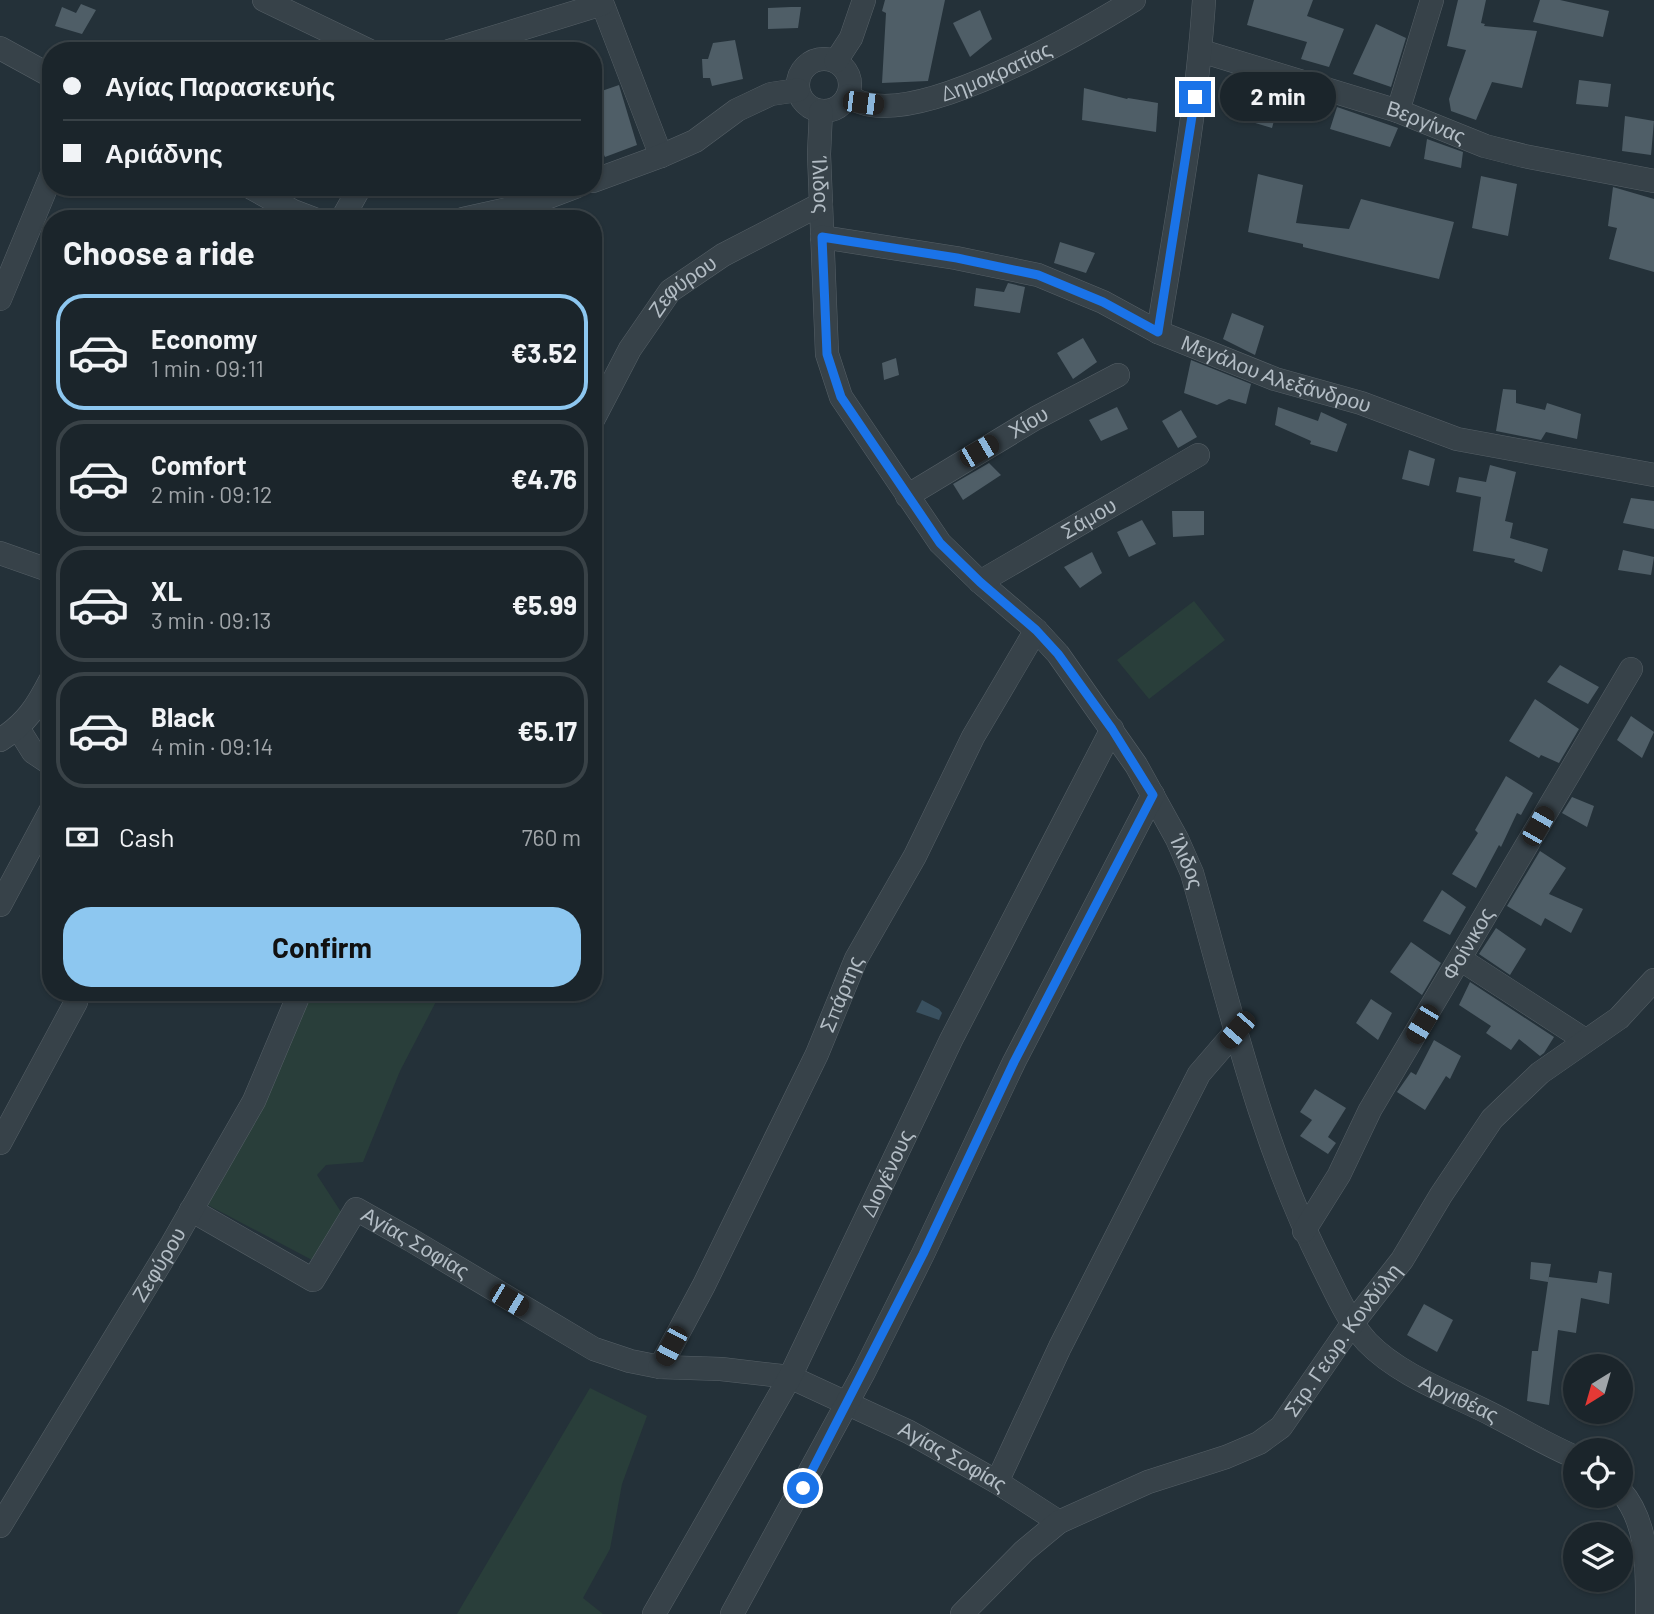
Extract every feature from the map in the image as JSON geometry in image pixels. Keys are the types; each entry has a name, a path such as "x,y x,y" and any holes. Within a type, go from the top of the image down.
{"street":[{"path":"264,0 351,42"},
{"path":"836,61 851,38 864,0"},
{"name":"Δημοκρατίας","path":"848,96 863,103 896,104 925,100 960,89 1038,54 1134,0"},
{"path":"1158,332 1201,51 1204,0"},
{"path":"1398,111 1432,0"},
{"path":"472,42 559,8 601,2 661,156"},
{"path":"0,48 42,71"},
{"name":"Βεργίνας","path":"1201,51 1398,111 1485,146 1654,181"},
{"path":"820,59 836,61 848,72 851,88 848,96 837,108 821,111 806,104 798,90 800,74 805,67 820,59"},
{"path":"602,178 695,141 737,110 771,94 798,90"},
{"name":"Ίλιδος","path":"821,111 819,154 827,354 841,397 940,543 1036,630 1058,654 1112,729 1153,795 1192,873 1268,1138 1304,1231 1352,1324"},
{"path":"0,299 43,196"},
{"path":"265,196 288,210"},
{"path":"532,210 558,196"},
{"name":"Ζεφύρου","path":"602,403 630,349 670,291 723,255 821,204"},
{"name":"Μεγάλου Αλεξάνδρου","path":"822,237 957,258 1038,275 1103,302 1158,332 1275,379 1361,403 1457,439 1654,475"},
{"name":"Χίου","path":"907,496 1036,418 1118,375"},
{"name":"Σάμου","path":"980,582 1198,454"},
{"path":"0,552 42,568"},
{"name":"Σπάρτης","path":"660,1367 704,1285 817,1054 856,960 915,856 973,737 1036,630"},
{"name":"Φοίνικος","path":"1304,1231 1339,1175 1370,1110 1614,695 1632,669"},
{"path":"42,695 37,704 9,734 42,758"},
{"name":"Διογένους","path":"654,1614 790,1377 951,1040 1112,729"},
{"path":"732,1614 848,1402 923,1254 1014,1062 1153,795"},
{"path":"0,905 42,827"},
{"path":"1460,959 1585,1040"},
{"name":"Στρ. Γεωρ. Κονδύλη","path":"962,1614 1024,1551 1059,1522 1148,1482 1226,1457 1259,1443 1281,1427 1352,1324 1402,1260 1492,1119 1540,1073 1619,1018 1654,980"},
{"name":"Ζεφύρου","path":"0,1526 254,1101 296,1001"},
{"path":"0,1143 76,1002"},
{"path":"997,1482 1060,1347 1199,1074 1237,1030"},
{"name":"Αγίας Σοφίας","path":"191,1210 313,1280 356,1209 594,1349 629,1362 660,1367 721,1369 790,1377 909,1432 997,1482 1059,1522"},
{"name":"Αργιθέας","path":"1352,1324 1369,1344 1400,1366 1437,1388 1497,1416 1542,1443 1563,1452"},
{"path":"1632,1508 1643,1534 1647,1614"}],"green space":[{"path":"1194,601 1225,640 1149,699 1117,660"},
{"path":"308,1001 436,1001 400,1071 363,1162 326,1165 317,1175 343,1215 312,1260 206,1204"},
{"path":"590,1388 647,1416 622,1484 610,1549 583,1598 603,1614 457,1614"}],"water":[{"path":"922,1000 939,1009 942,1013 939,1020 916,1012"}],"building":[{"path":"885,0 945,0 928,81 882,83 886,13 882,11"},
{"path":"1254,0 1313,0 1307,16 1344,29 1329,67 1301,59 1307,42 1247,25"},
{"path":"1458,0 1486,0 1481,23 1485,24 1484,26 1537,31 1522,88 1492,82 1476,120 1451,111 1449,99 1466,50 1447,46"},
{"path":"1540,0 1560,0 1609,11 1603,37 1533,22"},
{"path":"81,4 96,10 82,34 55,26 62,7 76,13"},
{"path":"801,7 798,28 768,29 768,8"},
{"path":"980,10 992,39 970,57 953,23"},
{"path":"1376,24 1406,38 1391,87 1353,74"},
{"path":"735,40 743,79 712,86 710,78 703,78 702,59 708,59 713,43"},
{"path":"1579,80 1611,84 1608,107 1576,104"},
{"path":"1261,84 1298,95 1293,110 1278,106 1272,128 1235,117 1243,93 1259,94"},
{"path":"619,85 637,145 605,157 602,151 602,91"},
{"path":"1084,88 1127,99 1158,103 1156,132 1082,120"},
{"path":"1337,107 1398,128 1390,147 1330,129"},
{"path":"1625,116 1654,121 1651,155 1622,151"},
{"path":"1427,139 1463,152 1461,168 1424,159"},
{"path":"1258,174 1303,185 1296,223 1349,229 1361,199 1454,222 1439,279 1248,232"},
{"path":"1481,176 1517,184 1508,236 1472,228"},
{"path":"1613,187 1654,199 1654,272 1609,259 1617,228 1608,226"},
{"path":"1060,242 1095,253 1086,273 1054,263"},
{"path":"1008,283 1025,287 1020,313 974,306 976,288 1004,292"},
{"path":"1232,313 1264,326 1255,355 1223,339"},
{"path":"1083,338 1097,362 1073,379 1057,353"},
{"path":"896,358 899,375 884,380 882,363"},
{"path":"1191,360 1251,384 1246,404 1229,399 1217,405 1184,393"},
{"path":"1503,389 1516,390 1516,403 1545,410 1547,403 1581,414 1577,439 1546,432 1541,440 1496,431"},
{"path":"1117,407 1128,429 1101,441 1089,420"},
{"path":"1278,407 1318,421 1321,412 1347,424 1337,452 1310,444 1311,441 1275,425"},
{"path":"1181,410 1197,437 1178,448 1162,421"},
{"path":"1409,450 1435,459 1429,486 1402,479"},
{"path":"989,463 1001,475 963,500 953,484"},
{"path":"1490,465 1516,472 1505,521 1513,523 1510,538 1548,549 1542,572 1514,562 1515,559 1473,551 1481,497 1456,492 1459,477 1486,482"},
{"path":"1631,498 1654,501 1654,529 1623,523"},
{"path":"1172,511 1204,511 1204,535 1173,537"},
{"path":"1142,520 1156,544 1129,557 1117,532"},
{"path":"1623,550 1654,557 1651,575 1618,570"},
{"path":"1092,552 1102,573 1080,588 1064,567"},
{"path":"1560,665 1599,687 1588,704 1547,682"},
{"path":"1535,699 1579,729 1559,763 1541,755 1539,758 1509,741"},
{"path":"1631,716 1654,732 1642,758 1617,740"},
{"path":"1506,776 1533,793 1521,815 1517,813 1501,847 1499,845 1476,888 1452,874 1478,833 1475,830"},
{"path":"1572,797 1594,806 1587,827 1562,813"},
{"path":"1540,851 1566,868 1549,894 1583,909 1571,933 1545,918 1541,926 1507,906"},
{"path":"1442,890 1466,907 1450,935 1423,921"},
{"path":"1496,928 1526,949 1510,975 1479,954"},
{"path":"1411,942 1441,963 1422,995 1390,972"},
{"path":"1470,982 1554,1037 1544,1053 1540,1056 1519,1039 1511,1050 1486,1033 1491,1026 1459,1005"},
{"path":"1371,999 1392,1013 1378,1040 1356,1023"},
{"path":"1434,1040 1461,1056 1450,1079 1446,1076 1425,1110 1397,1092 1411,1072 1416,1075"},
{"path":"1315,1089 1346,1108 1328,1137 1336,1143 1328,1154 1300,1136 1312,1120 1300,1112"},
{"path":"1531,1262 1551,1264 1548,1282 1530,1279"},
{"path":"1599,1271 1612,1273 1609,1304 1581,1298 1576,1333 1558,1330 1549,1405 1527,1401 1532,1351 1538,1351 1549,1277 1597,1283"},
{"path":"1424,1304 1453,1320 1437,1352 1407,1335"}],"route":[{"path":"803,1488 923,1254 1014,1062 1153,795 1112,729 1058,654 1036,630 940,543 841,397 827,354 822,237 957,258 1038,275 1103,302 1158,332 1195,97"}]}
